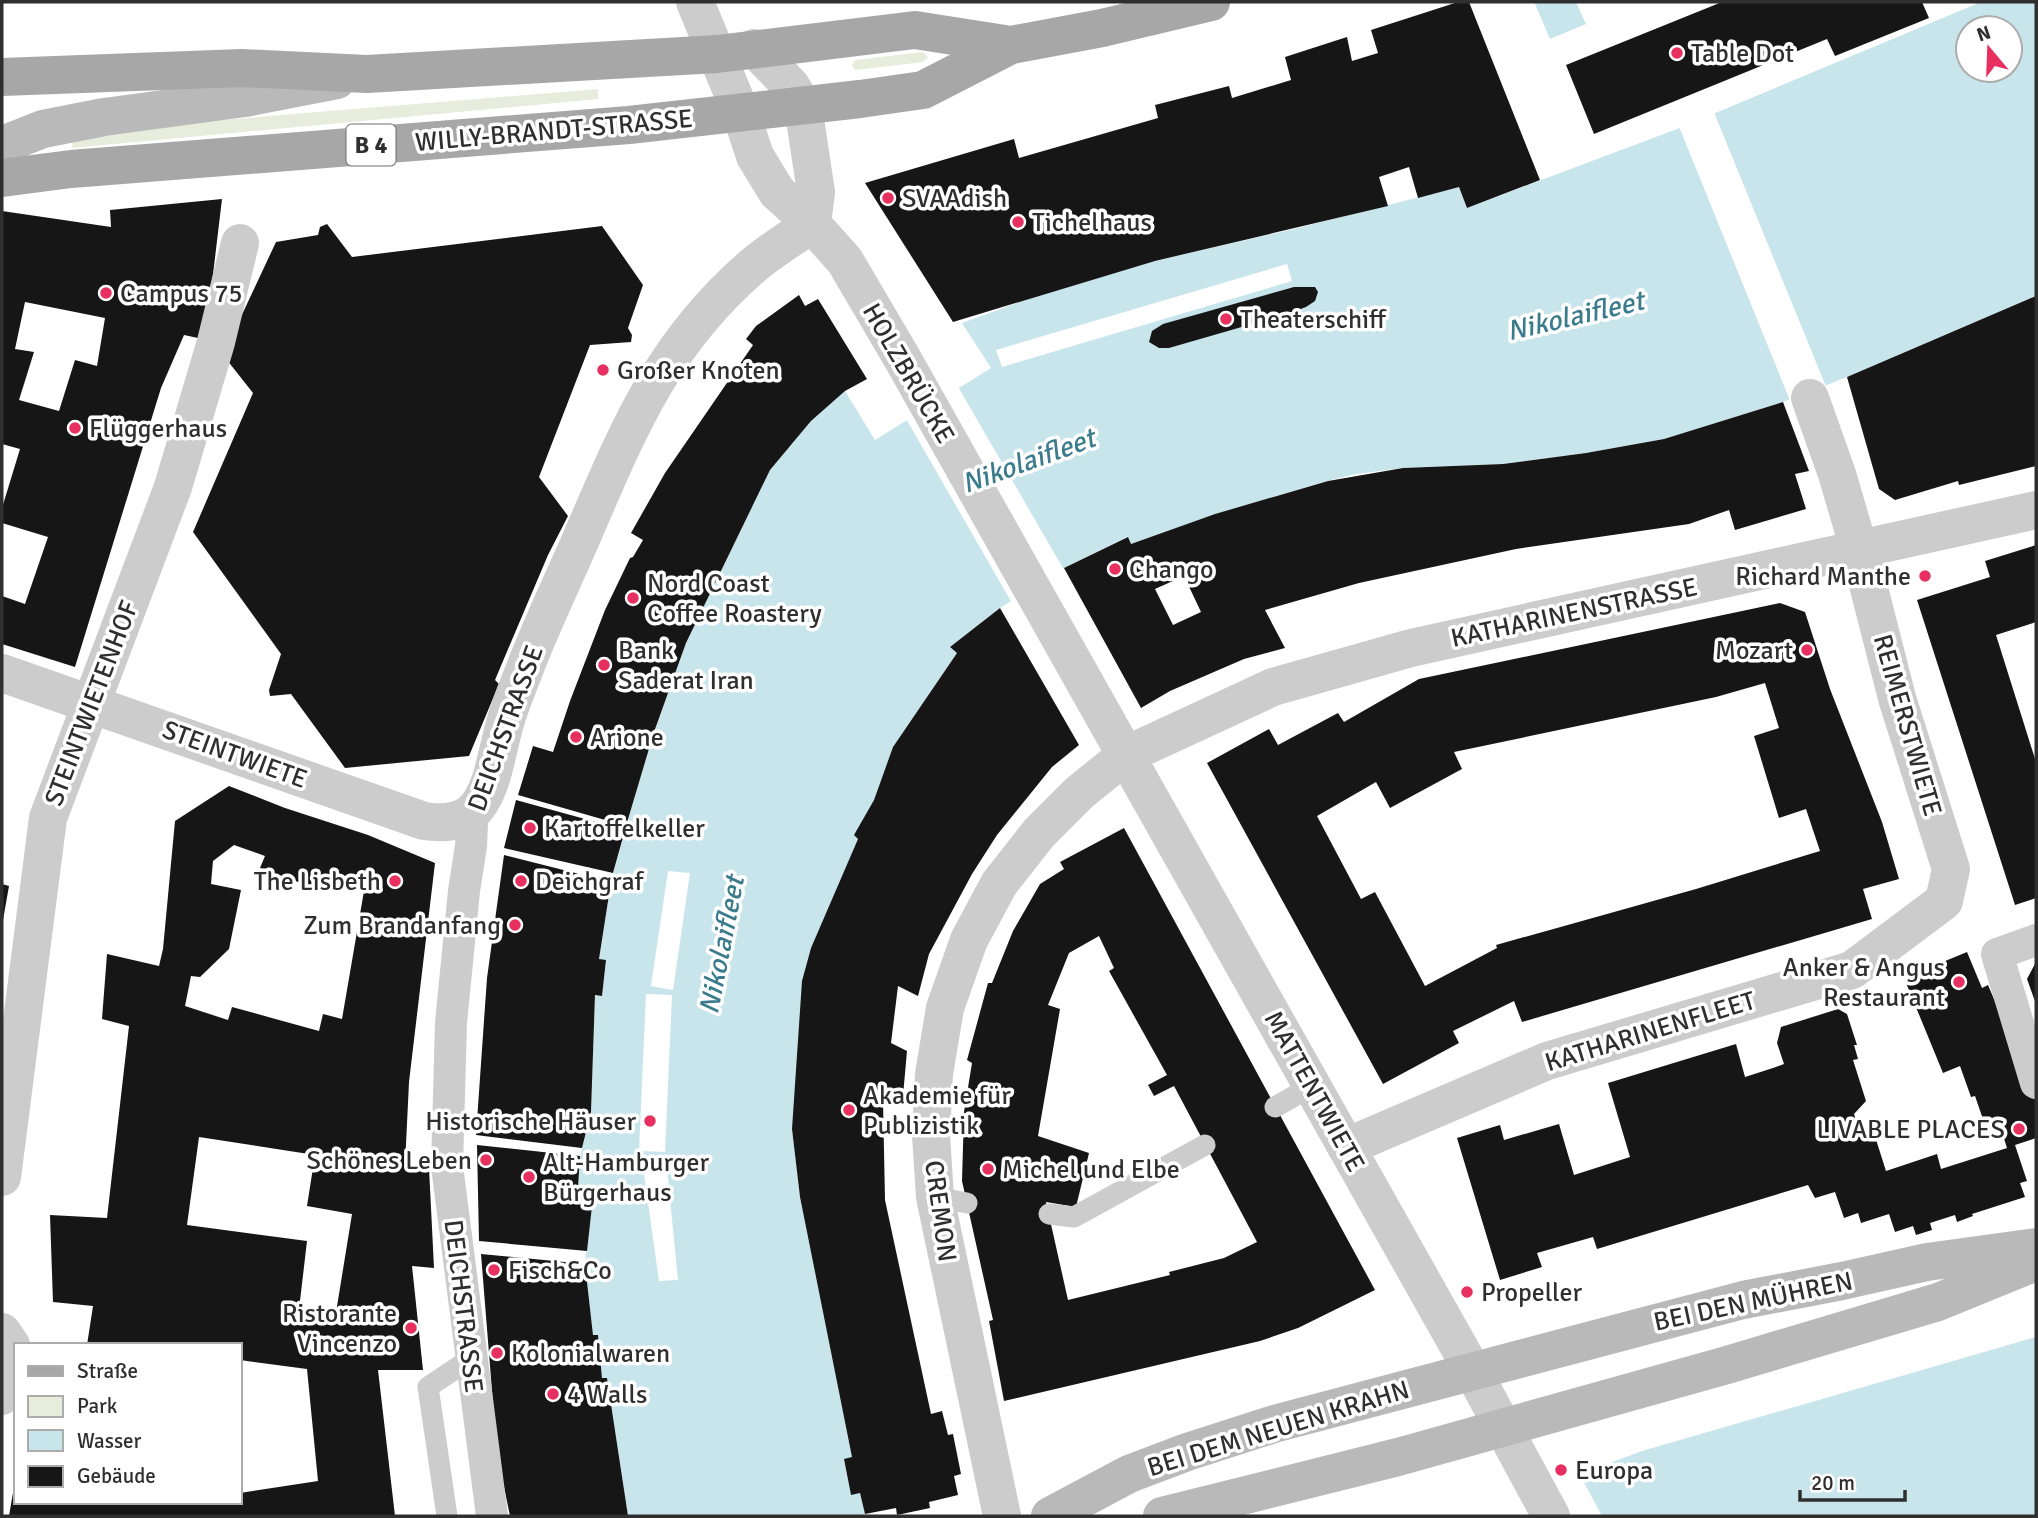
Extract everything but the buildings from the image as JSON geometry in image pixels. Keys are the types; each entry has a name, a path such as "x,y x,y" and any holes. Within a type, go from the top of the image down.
{"main road":[{"name":"WILLY-BRANDT-STRASSE","path":"2,177 71,169 629,125 923,90 1011,45 1102,28 1211,2"},
{"name":"WILLY-BRANDT-STRASSE","path":"2,77 242,68 367,74 717,54 915,30 1011,45"},
{"name":"WILLY-BRANDT-STRASSE","path":"2,145 44,129 104,117 245,98 367,74"},
{"name":"BEI DEN MÜHREN","path":"1472,1370 1743,1300 1842,1282 1927,1262 2036,1247"},
{"name":"BEI DEN MÜHREN","path":"1504,1428 1938,1302 2036,1262"},
{"name":"BEI DEM NEUEN KRAHN","path":"1050,1516 1129,1474 1187,1452 1274,1424 1472,1370"},
{"name":"BEI DEM NEUEN KRAHN","path":"1162,1516 1504,1428"}],"street":[{"name":"HOLZBRÜCKE","path":"695,2 741,113 755,156 777,192 812,224 845,261 1126,755"},
{"path":"754,48 792,86 803,106 816,192 812,224"},
{"name":"DEICHSTRASSE","path":"492,1516 447,1166 451,1023 471,846 470,814 483,799 503,728 522,675 611,466 640,406 679,345 719,299 756,264 812,224"},
{"name":"STEINTWIETENHOF","path":"2,1177 48,818 173,487 216,342 240,243"},
{"name":"REIMERSTWIETE","path":"1810,398 1837,474 1897,698 1951,869 1944,901"},
{"name":"KATHARINENSTRASSE","path":"1126,755 1273,687 1399,651 2036,510"},
{"name":"STEINTWIETE","path":"2,673 424,821 451,822 470,814"},
{"name":"MATTENTWIETE","path":"1126,755 1543,1501"},
{"name":"CREMON","path":"1002,1516 951,1200 931,1135 934,1074 945,1008 969,940 999,884 1039,833 1079,793 1126,755"},
{"name":"KATHARINENFLEET","path":"1346,1147 1547,1061 1852,970 1944,901"},
{"path":"2036,940 1997,954 2036,1083"},
{"path":"2,1332 10,1345 8,1384 2,1396"}],"lane":[{"path":"1275,1107 1312,1086"},
{"path":"1049,1214 1074,1217 1205,1145"},
{"path":"447,1516 428,1387 470,1359"}],"green space":[{"path":"923,52 928,57 923,62 856,70 852,66 855,60"},
{"path":"598,89 598,99 72,148 73,140 209,121"}],"water":[{"path":"1576,2 1586,24 1550,39 1535,4"},
{"name":"Nikolaifleet","path":"1981,2 2036,2 2036,296 1783,402 1664,439 1503,464 1403,468 1356,474 1215,514 1131,544 1127,537 1064,568 1000,608 950,647 957,653 893,747 874,800 855,835 858,839 830,905 792,1129 800,1197 852,1457 844,1460 851,1494 860,1493 865,1514 628,1516 607,1379 602,1378 598,1336 593,1335 585,1264 592,1206 577,1204 580,1156 591,1112 595,995 602,996 606,961 599,959 611,882 654,732 686,643 770,470 811,421 845,391 875,440 991,368 962,323 1052,290 1155,261 1459,187 1467,208 1677,129"},
{"path":"2036,1337 2036,1516 1509,1516 1598,1473 1599,1467 1642,1451"}],"pier":[{"path":"1713,110 1827,389 1791,403 1678,124"},
{"path":"1287,264 1292,281 1002,367 996,350"},
{"path":"957,385 1064,570 1012,603 905,417"},
{"path":"668,871 690,873 673,990 651,986"},
{"path":"646,994 672,995 665,1152 639,1151"},
{"path":"666,1158 678,1280 659,1281 642,1160"},
{"path":"1581,1477 1602,1516 1506,1516 1508,1511"}],"place":[{"name":"Table Dot","path":"1677,53"},
{"name":"SVAAdish","path":"888,198"},
{"name":"Tichelhaus","path":"1018,222"},
{"name":"Campus 75","path":"106,293"},
{"name":"Theaterschiff","path":"1226,319"},
{"name":"Großer Knoten","path":"603,370"},
{"name":"Flüggerhaus","path":"75,428"},
{"name":"Chango","path":"1115,569"},
{"name":"Richard Manthe","path":"1925,576"},
{"name":"Nord Coast Coffee Roastery","path":"633,598"},
{"name":"Mozart","path":"1807,650"},
{"name":"Bank Saderat Iran","path":"604,665"},
{"name":"Arione","path":"576,737"},
{"name":"Kartoffelkeller","path":"530,828"},
{"name":"The Lisbeth","path":"395,881"},
{"name":"Deichgraf","path":"521,881"},
{"name":"Zum Brandanfang","path":"515,925"},
{"name":"Anker & Angus Restaurant","path":"1959,982"},
{"name":"Akademie für Publizistik","path":"849,1110"},
{"name":"Historische Häuser","path":"650,1121"},
{"name":"LIVABLE PLACES","path":"2019,1129"},
{"name":"Schönes Leben","path":"486,1160"},
{"name":"Michel und Elbe","path":"988,1169"},
{"name":"Alt-Hamburger Bürgerhaus","path":"529,1177"},
{"name":"Fisch&Co","path":"494,1270"},
{"name":"Propeller","path":"1467,1292"},
{"name":"Ristorante Vincenzo","path":"411,1328"},
{"name":"Kolonialwaren","path":"497,1353"},
{"name":"4 Walls","path":"553,1394"},
{"name":"Europa","path":"1561,1470"}]}
